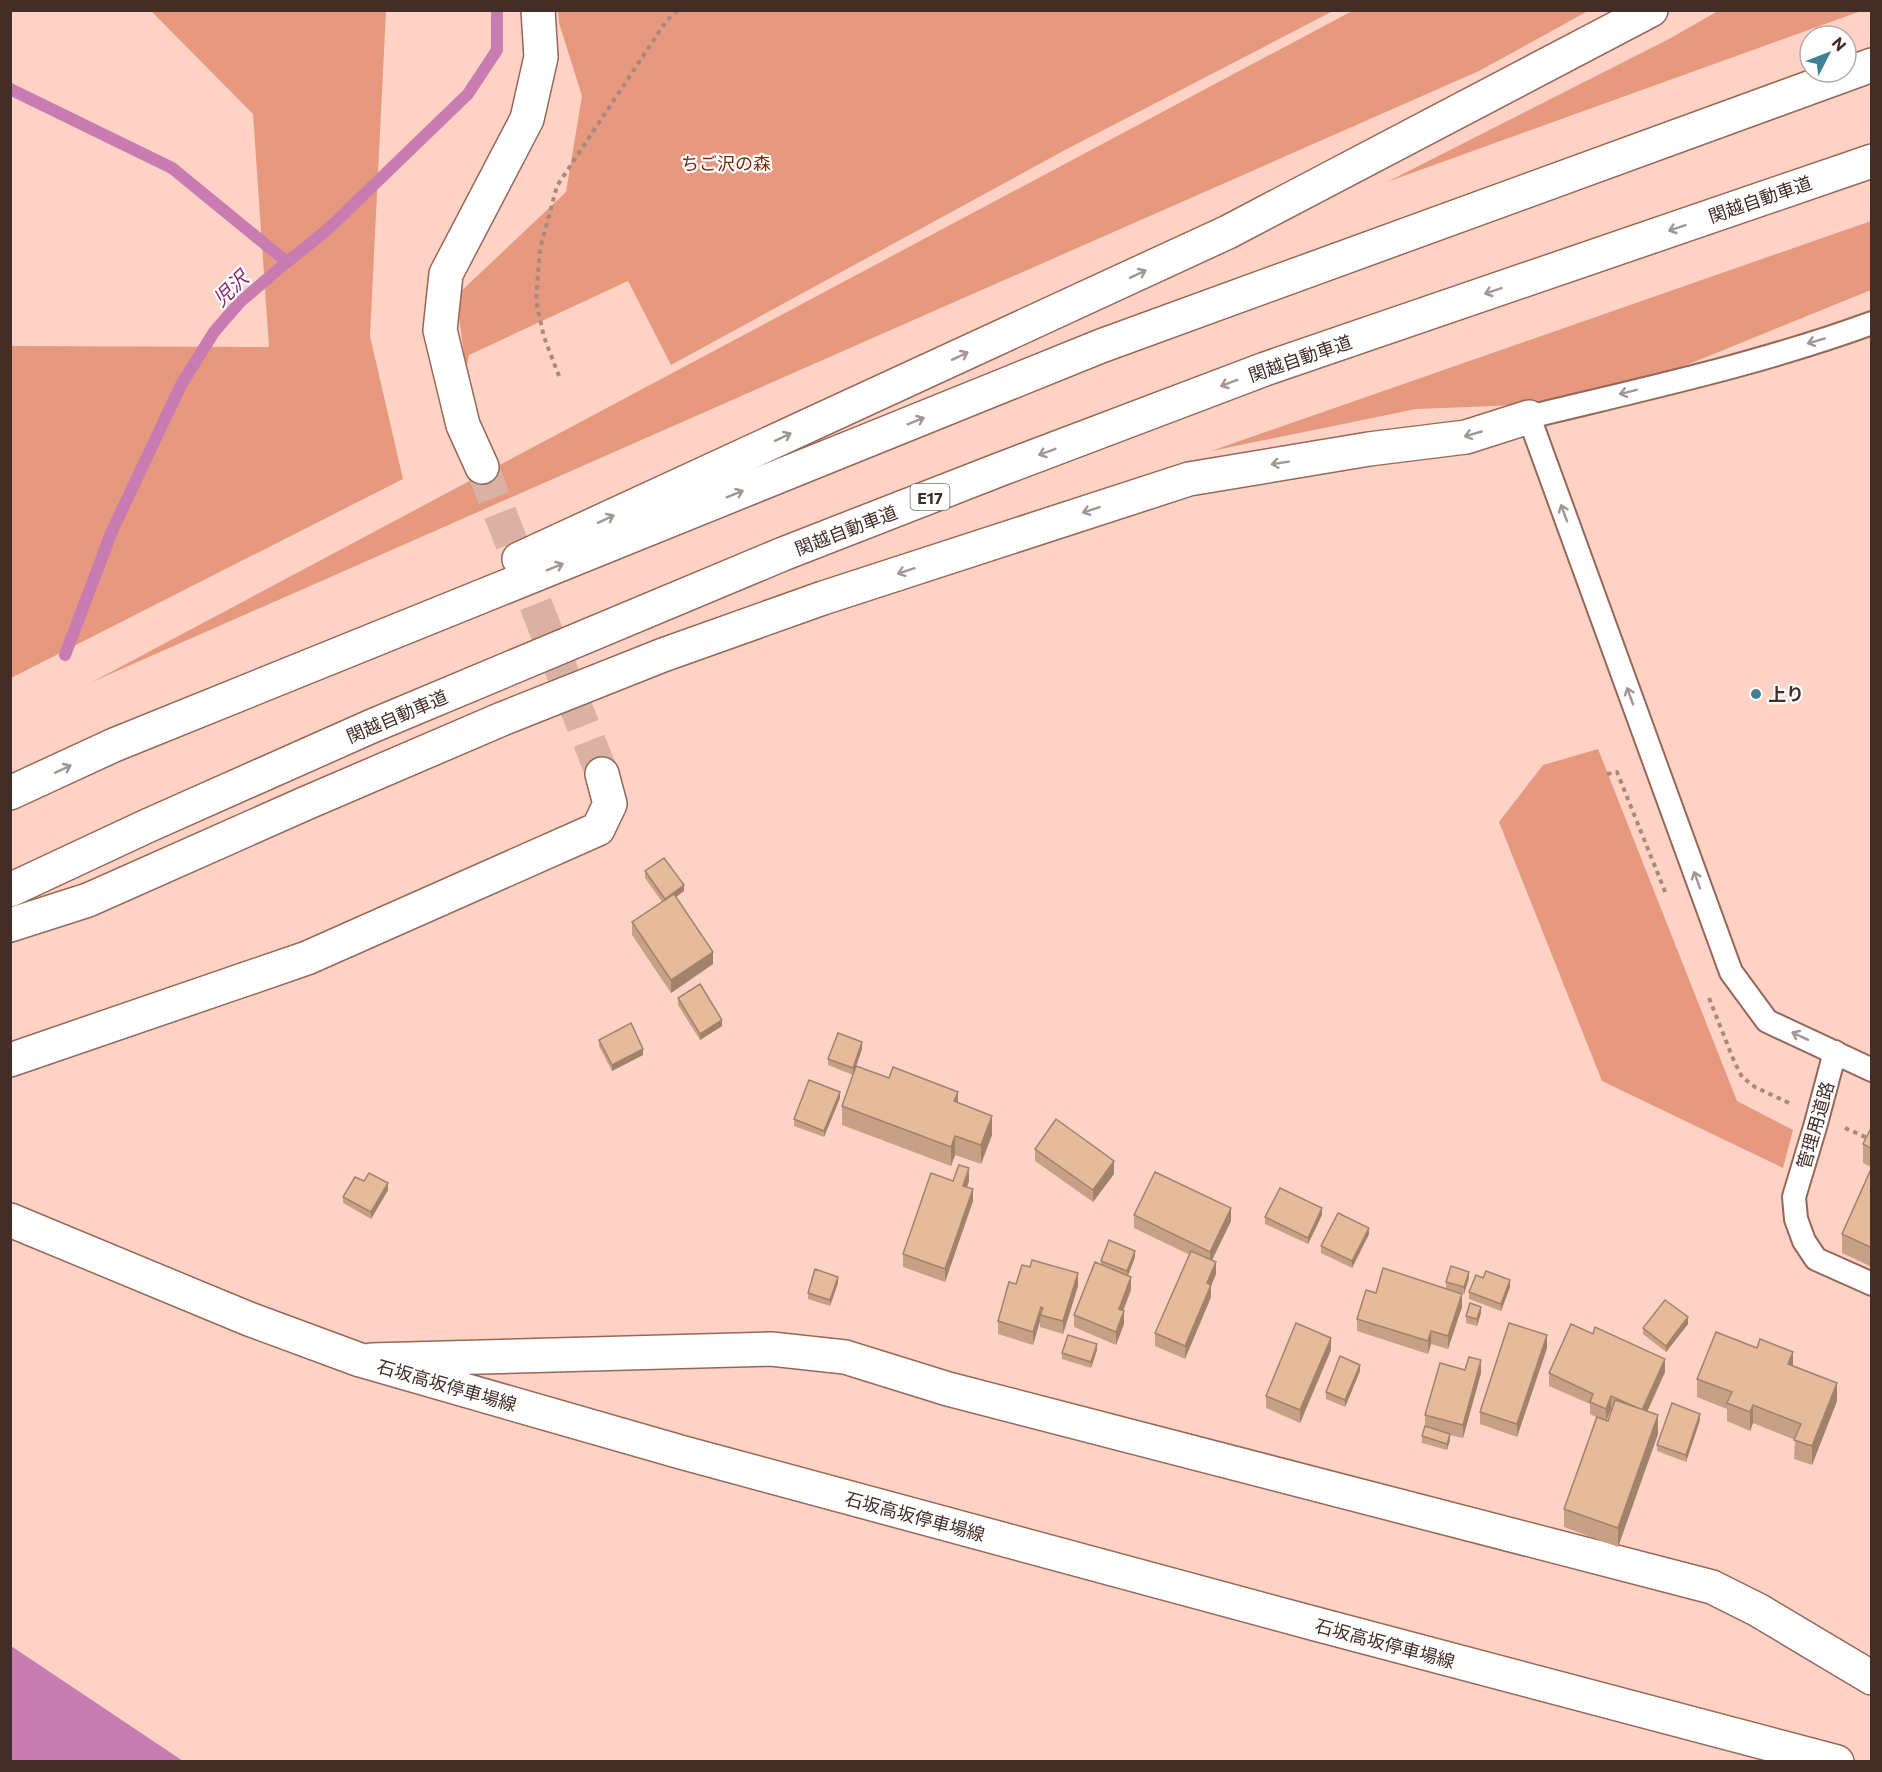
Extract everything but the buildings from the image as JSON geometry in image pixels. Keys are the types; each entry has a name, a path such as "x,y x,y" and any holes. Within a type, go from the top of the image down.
{"main road":[{"path":"482,467 463,425 440,330 446,274 527,119 541,57 538,10"},
{"path":"10,794 1228,232 1651,10"},
{"path":"114,745 1101,346 1872,65"},
{"name":"関越自動車道","path":"10,890 372,726 816,542 1012,465 1265,369 1872,161"},
{"path":"10,925 88,900 502,719 663,655 823,598 1189,478 1369,449 1466,437 1528,417"},
{"path":"10,1060 307,958 598,829 610,804 602,774"},
{"name":"石坂高坂停車場線","path":"10,1220 249,1319 360,1360 684,1453 1351,1634 1837,1761"},
{"path":"360,1360 771,1349 845,1357 948,1389 1712,1587 1758,1610 1872,1678"}],"lane":[{"path":"1872,322 1840,334 1710,372 1528,417 1731,972 1767,1021 1872,1070"},
{"name":"管理用道路","path":"1835,1052 1794,1197 1796,1219 1804,1241 1816,1259 1872,1284"}],"path":[{"path":"559,376 544,337 536,301 540,249 557,186 667,20 678,10"}],"green space":[{"path":"151,11 386,11 370,336 403,479 11,678 11,346 269,347 253,114"},
{"name":"ちご沢の森","path":"558,11 1333,11 1065,150 671,365 628,281 469,355 466,369 456,296 566,192 582,96 559,23"},
{"path":"1352,11 1588,11 1479,71 92,682"},
{"path":"1718,11 1861,11 1825,24 1798,24 1798,34 1387,182 1669,39"},
{"path":"1871,221 1871,290 1657,377 1521,405 1416,409 1211,451"},
{"path":"1598,749 1737,1101 1793,1130 1783,1168 1602,1081 1499,822 1543,765"}],"shaded area":[{"path":"11,1646 183,1761 11,1761"}],"waterway":[{"name":"児沢","path":"65,655 112,531 181,385 214,332 240,302 327,230 468,94 497,50 497,10"},
{"path":"10,89 172,168 287,262"}],"tunnel":[{"path":"482,467 602,774"}],"place":[{"name":"上り","path":"1756,694"}]}
